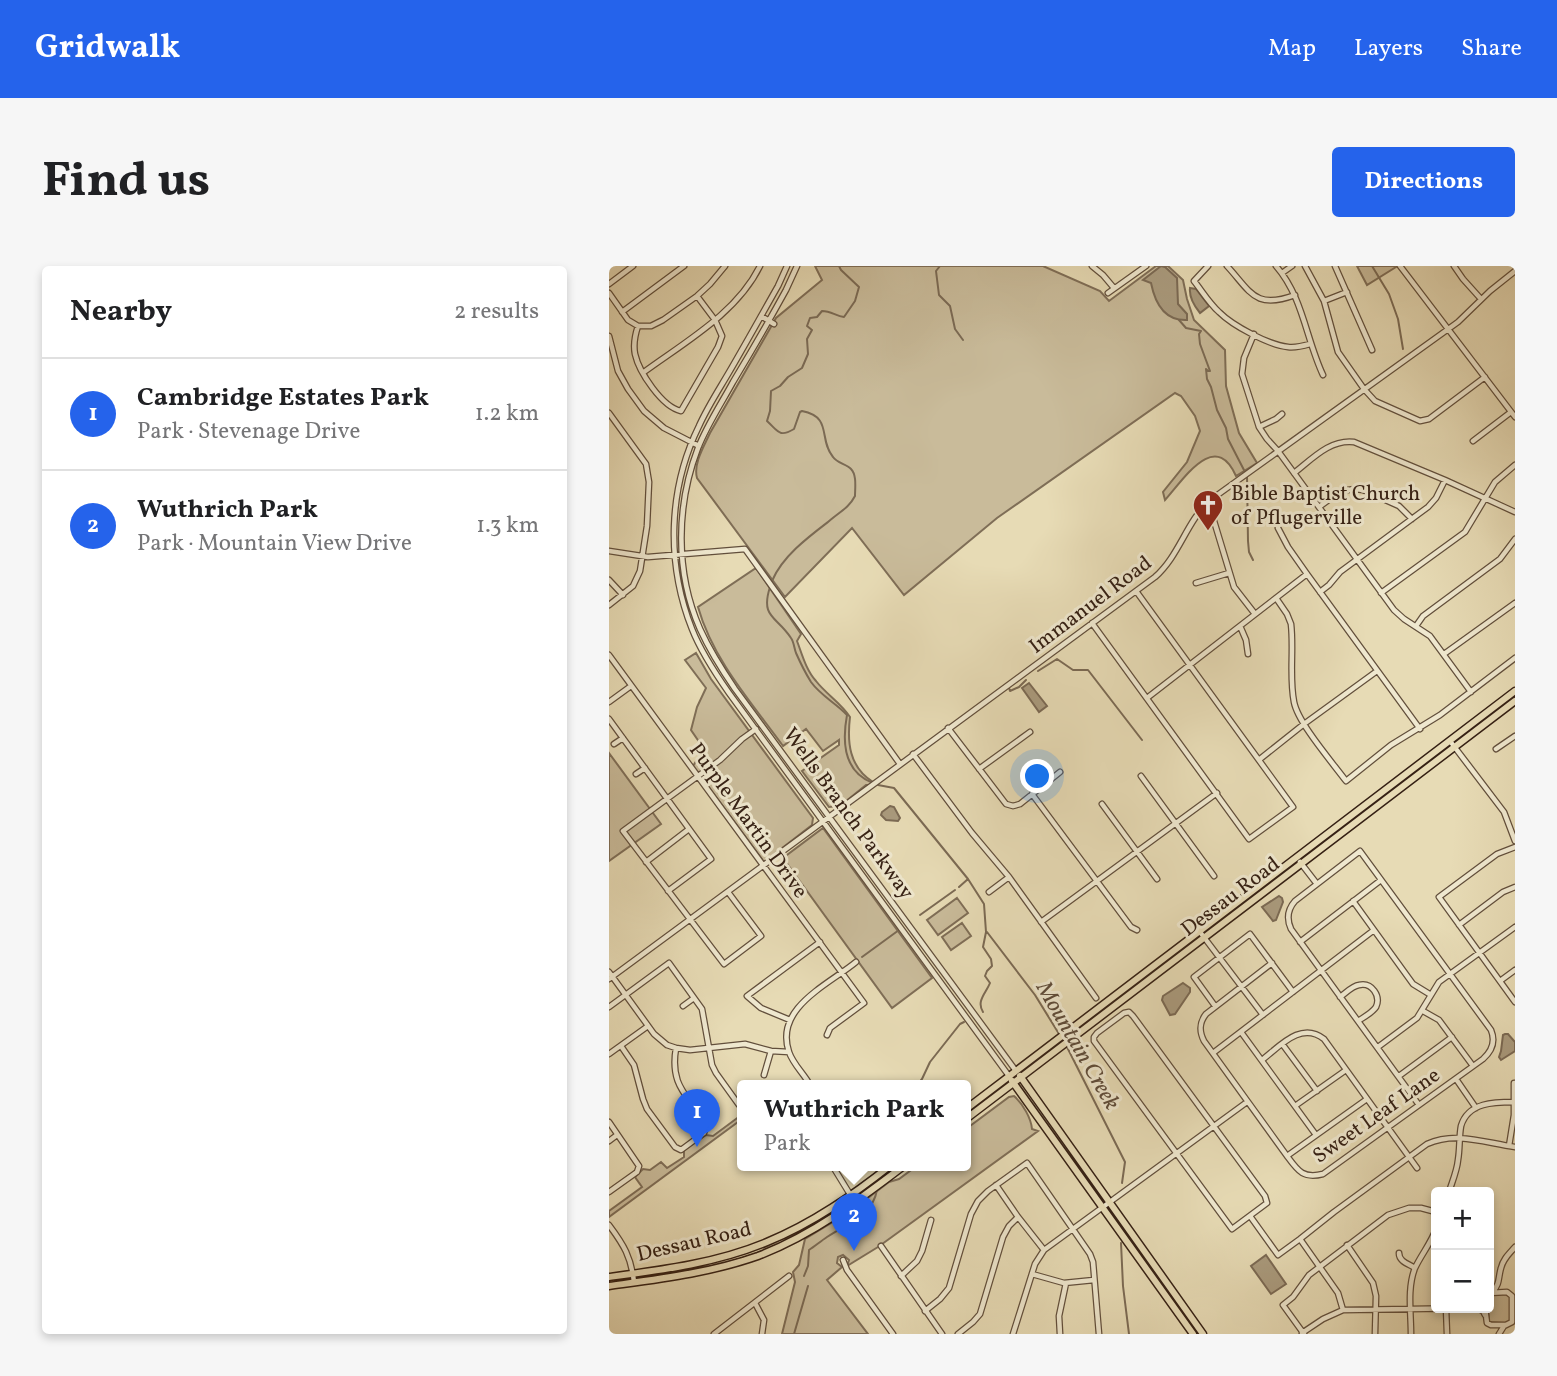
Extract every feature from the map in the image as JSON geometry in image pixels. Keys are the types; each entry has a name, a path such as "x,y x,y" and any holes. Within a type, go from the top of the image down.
{"main road":[{"name":"Dessau Road","path":"1202,934 1302,864 1453,745 1515,691"},
{"name":"Dessau Road","path":"1018,1074 1055,1042 1070,1035 1105,1009 1297,858 1515,701"},
{"name":"Dessau Road","path":"971,1106 1061,1047 1070,1035"},
{"name":"Wells Branch Parkway","path":"1018,1074 1203,1334"},
{"name":"Dessau Road","path":"971,1115 1011,1079"},
{"name":"Wells Branch Parkway","path":"1011,1079 1193,1334"},
{"path":"1042,1123 1049,1118"},
{"name":"Dessau Road","path":"609,1286 702,1271 758,1255 804,1235 853,1200 884,1171"},
{"name":"Dessau Road","path":"609,1277 698,1263 749,1249 871,1192 897,1171"}],"street":[{"path":"609,285 633,266"},
{"path":"622,312 684,266"},
{"path":"609,293 628,320 638,326 651,326 697,296 725,266"},
{"path":"643,372 730,307 746,290 760,266"},
{"name":"Wells Branch Parkway","path":"787,266 691,443 678,488 673,530 674,555 683,605 710,666 1011,1079"},
{"name":"Wells Branch Parkway","path":"797,266 771,322 715,414 699,446 685,489 681,554 691,603 711,651 735,689 1018,1074"},
{"path":"1092,266 1114,288"},
{"path":"1108,293 1146,266"},
{"path":"1208,266 1194,281 1221,314 1238,327 1287,347 1296,348 1310,344"},
{"path":"1227,266 1255,297 1272,302 1295,295"},
{"path":"1276,266 1295,295 1323,375"},
{"path":"1282,273 1292,266"},
{"path":"1305,266 1324,301 1338,352 1375,401 1420,421 1429,419 1485,377"},
{"path":"1335,266 1372,350"},
{"path":"1400,266 1515,417"},
{"path":"1454,266 1481,299"},
{"name":"Immanuel Road","path":"610,976 764,866 1155,577 1168,564 1204,506 1447,330 1515,271"},
{"path":"1324,301 1347,292"},
{"path":"638,326 634,347 639,366 661,398 673,409 681,411 721,341 721,330 697,296"},
{"path":"761,316 771,322"},
{"path":"1254,334 1244,358 1242,374 1259,427 1398,615 1430,636 1471,692"},
{"path":"610,339 618,371 644,411 664,428 699,446"},
{"path":"1473,441 1511,412"},
{"path":"609,413 643,460 649,475 647,519 640,571 633,586 609,605"},
{"path":"1259,427 1282,414"},
{"path":"1294,473 1330,446 1346,441 1365,445 1515,512"},
{"path":"1381,593 1460,536 1498,478 1515,465"},
{"path":"1321,592 1340,572 1434,502 1445,480"},
{"path":"1319,508 1341,491 1355,489 1399,506 1412,519"},
{"path":"1204,506 1214,521 1234,587 1255,614"},
{"path":"1278,528 1307,574 1420,729"},
{"path":"1416,626 1423,616 1500,559 1515,539"},
{"path":"609,551 641,556 745,549 900,764"},
{"path":"1196,583 1229,573"},
{"path":"1147,698 1307,574"},
{"path":"609,580 623,595"},
{"path":"1092,623 1249,839 1293,807 1136,591"},
{"path":"1276,598 1291,624 1293,698 1296,710 1346,780 1515,658"},
{"path":"1444,654 1515,603"},
{"path":"1240,626 1248,654"},
{"name":"Purple Martin Drive","path":"609,655 865,1003 830,1028 827,1035"},
{"path":"1260,759 1377,671"},
{"path":"609,702 631,686"},
{"path":"609,719 711,859 668,891"},
{"path":"948,728 1003,802 1010,806 1020,804 1060,772"},
{"path":"728,892 761,936 724,964 623,831 698,777 756,729"},
{"path":"979,769 1030,732"},
{"path":"614,744 623,738"},
{"path":"1496,749 1513,738 1515,746"},
{"path":"1453,745 1504,812 1515,841"},
{"path":"913,754 1009,877 1097,998"},
{"path":"636,774 645,768"},
{"path":"1141,776 1214,876"},
{"path":"1041,922 1217,793"},
{"path":"1033,794 1131,927 1137,930"},
{"path":"1102,804 1157,879"},
{"path":"646,862 689,829"},
{"path":"1515,848 1497,854 1439,897 1515,1002"},
{"name":"Sweet Leaf Lane","path":"1272,963 1203,1017 1200,1034 1301,1173 1314,1176 1323,1174 1490,1052 1493,1033 1360,851 1317,884"},
{"path":"1297,858 1317,884 1289,909 1289,924 1419,1105"},
{"path":"989,892 1009,877"},
{"path":"1300,942 1381,880"},
{"path":"1459,925 1503,892 1515,887"},
{"path":"1353,901 1411,981 1431,995"},
{"path":"901,928 908,923"},
{"path":"1378,1047 1417,1018 1436,985 1515,927"},
{"path":"1213,1053 1374,930"},
{"path":"1202,934 1263,1015"},
{"path":"1215,1006 1193,977 1250,934 1293,992"},
{"path":"790,1020 761,1008 747,996 820,942"},
{"path":"807,1080 789,1052 787,1042 790,1020 799,1005 856,962"},
{"path":"609,1007 669,963 702,1009 710,1058 716,1073 737,1102"},
{"path":"1500,981 1515,970"},
{"path":"938,979 945,973"},
{"path":"610,976 659,1040 676,1048 745,1044 771,1051 789,1052"},
{"path":"1340,997 1359,985 1367,985 1373,990 1377,998 1376,1006 1359,1021"},
{"path":"683,1006 694,998"},
{"path":"1105,1009 1113,1021"},
{"path":"1423,1011 1439,1020 1473,1066"},
{"path":"1129,1012 1133,1016 1265,1196 1268,1203 1232,1229 1094,1041 1094,1037 1113,1021 1124,1013 1129,1012"},
{"path":"609,1054 648,1026"},
{"path":"980,1036 987,1031"},
{"path":"1241,1032 1316,1135"},
{"path":"1262,1060 1301,1033 1314,1033 1324,1040 1417,1168"},
{"path":"1399,1076 1452,1037"},
{"path":"1283,1045 1317,1091"},
{"path":"621,1046 635,1065 647,1109 675,1147 681,1150 704,1133 706,1127 682,1093 677,1080 674,1067 676,1048"},
{"path":"764,1075 771,1051"},
{"path":"1295,1106 1346,1070"},
{"path":"1456,1079 1476,1108"},
{"path":"1250,1216 1278,1255 1409,1157 1435,1141 1460,1137 1512,1146 1514,1083"},
{"path":"1287,1156 1367,1099"},
{"path":"1013,1334 1035,1264 1044,1250 1247,1102"},
{"path":"1450,1187 1459,1158 1461,1128 1465,1116 1492,1102 1514,1102"},
{"path":"609,1122 639,1166 637,1172 609,1192"},
{"path":"609,1141 617,1135"},
{"path":"925,1311 949,1288 974,1207 982,1195 1027,1163 1090,1254 1099,1334"},
{"path":"836,1171 853,1200"},
{"path":"996,1185 1044,1250"},
{"path":"1431,1211 1409,1208 1388,1215 1309,1275 1283,1305 1303,1334 1323,1319 1343,1310 1431,1308"},
{"path":"958,1334 979,1314 1003,1237 1018,1217"},
{"path":"901,1276 917,1261 931,1220"},
{"path":"609,1225 628,1251 634,1282"},
{"path":"1300,1239 1338,1293 1343,1310"},
{"path":"1347,1245 1373,1283 1375,1334"},
{"path":"1411,1334 1411,1283 1415,1268 1431,1245"},
{"path":"881,1246 942,1334"},
{"path":"1494,1290 1499,1283 1503,1262 1515,1247"},
{"path":"1399,1253 1402,1261 1415,1268"},
{"path":"843,1261 893,1334"},
{"path":"1032,1275 1066,1283 1094,1280"},
{"path":"714,1334 789,1276"},
{"path":"1060,1334 1059,1316 1066,1283"},
{"path":"1499,1283 1501,1289 1513,1297 1513,1320 1502,1328 1499,1334"},
{"path":"1494,1292 1506,1292"},
{"path":"755,1303 764,1320 762,1334"},
{"path":"1446,1313 1447,1334"},
{"path":"1485,1315 1486,1322 1496,1328 1499,1334"},
{"path":"1492,1325 1506,1325"}],"shaded area":[{"path":"815,266 1043,266 1100,291 1109,301 1156,266 1168,266 1183,280 1194,320 1225,350 1226,386 1239,433 1257,463 1236,476 1228,463 1219,457 1209,457 1190,471 1165,500 1163,492 1187,462 1200,431 1195,416 1181,396 1175,393 997,518 904,595 852,528 785,597 697,478 696,473 700,455 710,433 776,318 822,280"},
{"path":"1161,266 1177,278 1178,304 1187,314 1187,320 1179,320 1167,314 1158,304 1151,283 1143,280"},
{"path":"1357,266 1396,266 1396,267 1367,285"},
{"path":"1190,288 1196,289 1209,306 1200,313 1191,298"},
{"path":"756,568 801,634 797,641 810,672 850,717 851,753 859,769 873,782 840,806 829,807 802,771 839,745 839,740 823,751 806,729 783,746 723,663 698,607"},
{"path":"696,653 711,679 813,818 812,825 764,862 693,766 704,749 691,730 706,688 685,660"},
{"path":"1029,683 1047,706 1039,712 1022,688"},
{"path":"609,753 661,824 609,861"},
{"path":"890,806 894,807 900,818 898,821 886,820 881,815"},
{"path":"823,828 932,978 892,1008 783,858"},
{"path":"1279,896 1283,902 1276,920 1273,921 1262,907"},
{"path":"957,898 968,913 938,935 927,920"},
{"path":"962,923 971,936 951,950 942,937"},
{"path":"1183,983 1190,988 1190,992 1175,1014 1170,1015 1162,1000 1163,996"},
{"path":"1505,1034 1515,1042 1515,1051 1501,1060 1499,1057"},
{"path":"1014,1096 1020,1103 1032,1129 1038,1131 878,1247 847,1266 849,1260 843,1255 838,1257 837,1263 842,1267 827,1280 868,1334 782,1334 795,1282 793,1272 799,1265 805,1239 851,1211 889,1182 910,1171 971,1171 971,1125"},
{"path":"737,1118 737,1123 609,1217 609,1211 642,1187 635,1177 643,1169 650,1170 661,1162 667,1168 684,1157 684,1150 706,1135 713,1136"},
{"path":"1266,1255 1286,1284 1271,1294 1251,1266"},
{"path":"1494,1295 1510,1296 1510,1321 1489,1322 1488,1313 1494,1313"}],"waterway":[{"path":"772,581 796,548 846,507 855,496 853,472 833,457 818,418 802,411 794,429 785,433 779,432 767,421 771,391 802,368 808,354 807,339 812,330 807,326 810,318 817,317 822,311 844,317 855,301 859,287 839,266"},
{"path":"940,266 936,271 939,295 950,306 955,329 963,340"},
{"path":"1372,266 1389,294 1398,319 1403,349"},
{"path":"1179,320 1186,328 1201,331 1200,344 1210,371 1206,369 1207,379 1228,439 1245,472"},
{"path":"1247,475 1248,541 1253,560"},
{"path":"770,587 767,605 771,616 792,640 811,682 847,715 847,755 856,772 873,783"},
{"path":"1038,671 1057,659 1073,670 1088,670 1142,740"},
{"path":"1009,688 1010,691 1019,687 1026,680"},
{"path":"878,785 894,788 968,879 984,904 986,932 983,947 992,966 985,976 990,983 981,1001 983,1012"},
{"path":"959,887 968,879"},
{"path":"920,915 955,890"},
{"path":"862,957 899,930"},
{"name":"Mountain Creek","path":"987,932 1035,995 1064,1042"},
{"path":"921,1080 930,1062 964,1022"},
{"name":"Mountain Creek","path":"1067,1047 1125,1162 1122,1183"},
{"path":"804,1276 809,1250 865,1213 877,1190"},
{"name":"Mountain Creek","path":"1121,1243 1129,1334"},
{"path":"794,1334 808,1286"}],"place":[{"name":"Bible Baptist Church of Pflugerville","path":"1208,532"},
{"name":"Cambridge Estates Park","path":"697,1147"},
{"name":"Wuthrich Park","path":"854,1251"}]}
